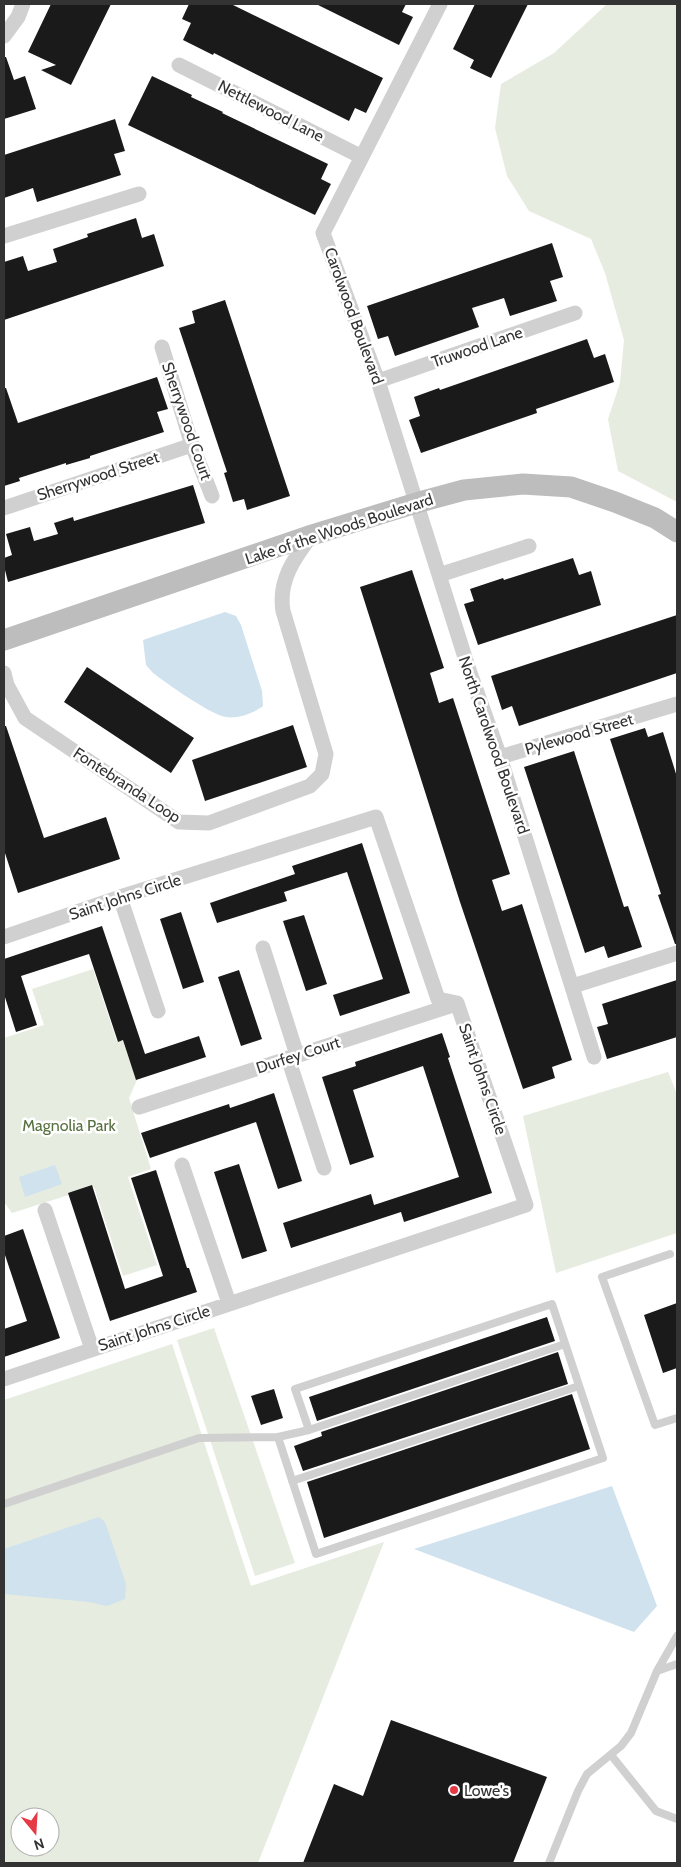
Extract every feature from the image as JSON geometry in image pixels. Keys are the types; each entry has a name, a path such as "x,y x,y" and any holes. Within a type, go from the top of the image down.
{"street":[{"path":"4,36 18,17 23,4"},
{"name":"Carolwood Boulevard","path":"416,503 378,381 323,233 440,4"},
{"name":"Nettlewood Lane","path":"179,65 362,157"},
{"path":"4,236 139,194"},
{"name":"Truwood Lane","path":"378,381 575,313"},
{"name":"Sherrywood Court","path":"162,347 192,445 212,496"},
{"name":"Sherrywood Street","path":"4,508 192,445"},
{"name":"Lake of the Woods Boulevard","path":"4,640 312,535 464,490 523,484 571,487 647,515 677,532"},
{"name":"North Carolwood Boulevard","path":"416,503 468,667 500,757 594,1057"},
{"name":"Fontebranda Loop","path":"5,682 25,718 179,822 210,823 310,786 322,774 326,754 282,606 282,592 287,575 295,559 312,535"},
{"path":"439,575 529,546"},
{"name":"Pylewood Street","path":"500,757 677,704"},
{"name":"Saint Johns Circle","path":"4,937 120,898 376,817 438,999 457,1003 526,1205 4,1379"},
{"path":"120,898 158,1011"},
{"path":"263,948 324,1168"},
{"path":"573,986 677,953"},
{"name":"Durfey Court","path":"139,1107 457,1003"},
{"path":"182,1165 229,1303"},
{"path":"45,1210 92,1349"}],"lane":[{"path":"670,1254 602,1277 655,1425 677,1418"},
{"path":"278,1437 316,1554 604,1458 552,1304 295,1389 309,1430"},
{"path":"4,1504 199,1438 278,1437 309,1430 565,1344"},
{"path":"292,1481 579,1386"},
{"path":"548,1863 587,1774 621,1746 631,1733 657,1671 677,1636"},
{"path":"657,1671 677,1664"},
{"path":"611,1755 656,1811 677,1819"}],"green space":[{"path":"607,4 677,4 677,502 618,471 608,419 620,383 624,340 605,273 591,239 529,211 507,176 495,128 501,84 554,53"},
{"name":"Magnolia Park","path":"93,969 117,1042 124,1040 137,1080 129,1098 151,1169 128,1177 157,1265 123,1276 94,1187 12,1213 4,1202 4,1038 44,1025 32,989"},
{"path":"668,1072 677,1094 677,1233 556,1273 523,1116"},
{"path":"214,1328 295,1563 255,1576 177,1340"},
{"path":"172,1344 251,1586 384,1542 258,1863 4,1863 4,1400"}],"water":[{"path":"225,612 236,616 241,625 262,691 263,706 251,713 236,717 226,717 210,711 153,673 146,665 143,640"},
{"path":"55,1165 62,1184 25,1197 19,1177"},
{"path":"612,1486 657,1606 634,1632 414,1549"},
{"path":"99,1517 105,1522 126,1584 125,1599 107,1606 89,1602 4,1594 4,1549"}],"building":[{"path":"51,4 111,4 71,85 41,70 56,65 28,52"},
{"path":"189,4 231,4 383,78 366,113 355,108 349,121 214,53 213,55 183,40 191,23 182,19"},
{"path":"316,4 406,4 402,12 413,17 399,45"},
{"path":"475,4 528,4 491,78 470,68 474,60 453,49"},
{"path":"4,57 6,57 14,80 25,76 36,109 4,119"},
{"path":"152,76 192,95 191,97 222,113 328,164 321,179 331,184 315,215 128,125"},
{"path":"115,119 125,151 114,154 121,175 37,202 33,188 4,198 4,155"},
{"path":"136,218 142,238 154,234 164,266 4,320 4,262 23,256 28,271 57,262 53,249 88,237 87,234"},
{"path":"552,243 563,277 550,281 557,301 510,316 504,298 472,308 479,327 395,356 388,336 378,339 367,306"},
{"path":"225,300 290,496 247,510 244,499 233,502 224,473 227,472 179,328 195,323 192,311"},
{"path":"587,339 594,358 605,354 614,382 536,409 537,413 421,453 409,420 420,416 414,397 439,388 440,390"},
{"path":"157,377 168,409 157,412 164,432 90,456 90,458 66,465 66,463 19,478 20,481 4,486 4,388 6,388 18,423"},
{"path":"193,485 205,523 8,582 4,558 12,555 6,534 30,527 34,541 58,534 54,523 73,517 74,521"},
{"path":"573,558 579,575 591,571 601,605 478,645 464,604 474,601 470,589"},
{"path":"412,570 444,668 430,673 439,703 453,698 510,874 492,880 502,911 522,904 572,1060 552,1067 555,1078 523,1089 460,902 360,587"},
{"path":"677,615 677,673 519,726 512,706 502,710 491,676"},
{"path":"87,667 194,738 171,773 64,702"},
{"path":"293,725 307,767 205,801 192,760"},
{"path":"4,726 6,726 44,838 106,817 120,859 18,893 4,850"},
{"path":"645,728 648,737 663,732 677,777 677,944 675,944 658,895 661,894 610,739"},
{"path":"574,751 624,907 628,906 642,947 608,958 604,946 585,953 524,767"},
{"path":"362,843 410,993 340,1016 333,995 383,979 347,872 284,892 287,901 217,923 210,903 295,874 292,866"},
{"path":"181,912 204,982 183,989 160,919"},
{"path":"304,915 327,984 306,991 283,921"},
{"path":"102,926 145,1054 199,1036 206,1057 136,1080 123,1040 118,1042 89,954 21,976 37,1025 16,1032 4,994 4,959"},
{"path":"239,970 262,1039 241,1046 218,977"},
{"path":"677,980 677,1037 607,1059 597,1027 608,1024 602,1004"},
{"path":"442,1033 450,1057 448,1058 492,1193 404,1222 401,1212 291,1248 283,1223 371,1194 374,1205 459,1177 423,1066 353,1090 374,1157 350,1165 322,1077 356,1066 355,1062"},
{"path":"274,1093 302,1181 278,1189 256,1122 150,1158 141,1133 229,1104 230,1108"},
{"path":"239,1164 267,1251 242,1259 214,1172"},
{"path":"156,1170 187,1268 189,1268 197,1292 110,1321 68,1193 92,1185 125,1289 163,1276 131,1178"},
{"path":"23,1229 60,1338 4,1357 4,1329 27,1321 4,1252 4,1236"},
{"path":"677,1303 677,1368 663,1373 644,1315"},
{"path":"547,1317 555,1341 317,1421 309,1397"},
{"path":"558,1352 568,1384 303,1471 294,1446 322,1436 321,1432"},
{"path":"274,1389 283,1418 261,1425 251,1396"},
{"path":"572,1394 590,1449 324,1538 307,1482"},
{"name":"Lowe's","path":"391,1720 547,1777 513,1863 303,1863 334,1784 363,1796"}],"place":[{"name":"Lowe's","path":"454,1790"}]}
